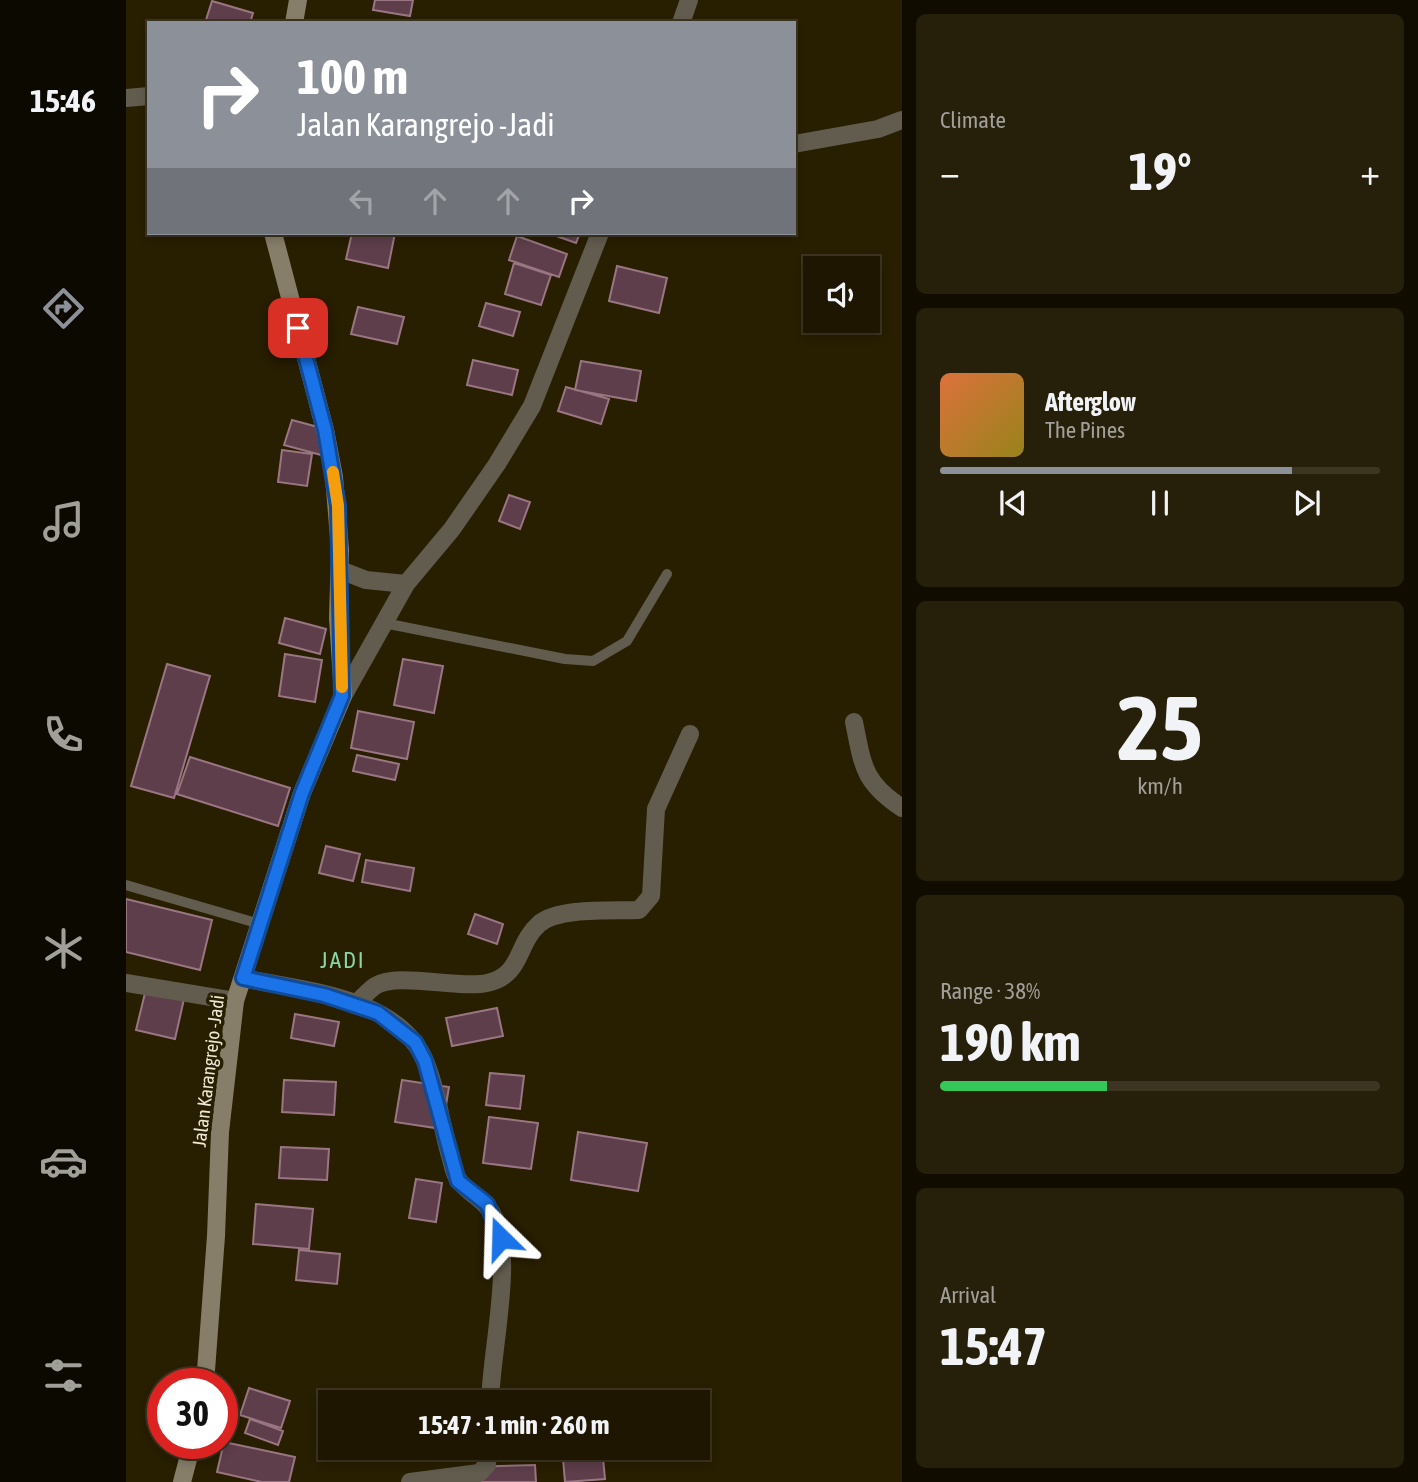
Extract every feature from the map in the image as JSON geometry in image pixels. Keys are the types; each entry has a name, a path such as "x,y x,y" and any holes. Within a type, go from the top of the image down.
{"street":[{"path":"295,21 298,0"},
{"path":"682,21 690,0"},
{"path":"126,98 147,96"},
{"path":"796,144 878,129 902,120"},
{"path":"274,235 325,430 338,506 342,696"},
{"path":"342,696 406,584 452,529 490,475 532,406 599,235"},
{"path":"340,570 366,580 406,584"},
{"name":"Jalan Karangrejo -Jadi","path":"206,1368 220,1132 235,1001 302,793 342,696"},
{"path":"854,722 862,762 870,783 902,808"},
{"path":"355,1005 376,984 414,980 457,985 489,982 500,978 511,972 539,924 563,913 639,910 651,896 656,809 690,734"},
{"path":"243,978 355,1005 387,1018 415,1042 425,1061 458,1181 487,1204 501,1238 503,1273 491,1361 490,1390"},
{"path":"126,983 235,1001"},
{"path":"181,1482 188,1459"},
{"path":"410,1482 479,1473 487,1465 487,1460"}],"lane":[{"path":"384,623 565,659 593,661 627,641 667,574"},
{"path":"126,885 260,924"}],"building":[{"path":"375,0 413,0 410,16 373,10"},
{"path":"212,1 253,13 251,21 206,21"},
{"path":"352,235 395,235 388,268 346,259"},
{"path":"554,235 579,235 576,243"},
{"path":"517,236 567,254 559,277 509,260"},
{"path":"514,263 551,275 541,305 505,294"},
{"path":"617,266 667,278 659,313 609,301"},
{"path":"486,303 520,312 513,336 479,326"},
{"path":"358,307 404,317 397,344 351,334"},
{"path":"473,360 518,370 512,395 467,385"},
{"path":"581,361 641,371 636,401 575,390"},
{"path":"566,387 609,399 601,424 558,411"},
{"path":"292,420 329,430 321,455 284,445"},
{"path":"282,450 312,454 307,486 278,482"},
{"path":"509,495 530,502 520,529 499,521"},
{"path":"285,618 326,629 320,654 279,643"},
{"path":"285,654 322,660 315,702 279,696"},
{"path":"403,659 443,666 434,713 394,705"},
{"path":"167,664 210,676 174,798 131,786"},
{"path":"358,711 414,722 407,759 351,748"},
{"path":"357,755 399,764 395,780 353,771"},
{"path":"190,757 290,788 278,826 177,794"},
{"path":"326,846 360,854 353,881 319,873"},
{"path":"366,860 414,868 410,891 362,882"},
{"path":"126,899 212,920 200,970 126,952"},
{"path":"475,914 503,924 497,944 468,934"},
{"path":"146,989 184,999 175,1039 136,1030"},
{"path":"497,1008 503,1036 452,1046 446,1018"},
{"path":"295,1014 339,1022 334,1046 291,1038"},
{"path":"490,1073 524,1076 520,1109 486,1105"},
{"path":"284,1080 336,1082 334,1115 282,1112"},
{"path":"402,1080 449,1087 442,1129 395,1122"},
{"path":"489,1117 538,1123 531,1169 483,1163"},
{"path":"578,1132 647,1143 638,1191 571,1180"},
{"path":"281,1147 329,1149 327,1180 279,1178"},
{"path":"416,1179 442,1183 436,1222 409,1218"},
{"path":"256,1204 313,1209 309,1249 253,1244"},
{"path":"299,1250 340,1254 337,1284 296,1280"},
{"path":"249,1388 290,1401 281,1428 240,1415"},
{"path":"250,1419 283,1431 278,1445 245,1433"},
{"path":"238,1445 295,1457 289,1482 262,1482 217,1472 220,1459 238,1459"},
{"path":"563,1460 603,1460 605,1479 565,1482"},
{"path":"535,1465 536,1482 465,1482 464,1467"}],"slow traffic":[{"path":"333,472 340,550 338,618 342,687"}],"district":[{"name":"JADI","path":"343,960"}],"route":[{"path":"298,328 325,430 338,506 338,618 342,696 302,793 243,978 324,995 378,1013 396,1024 415,1042 425,1061 458,1181 487,1204 501,1238"}]}
